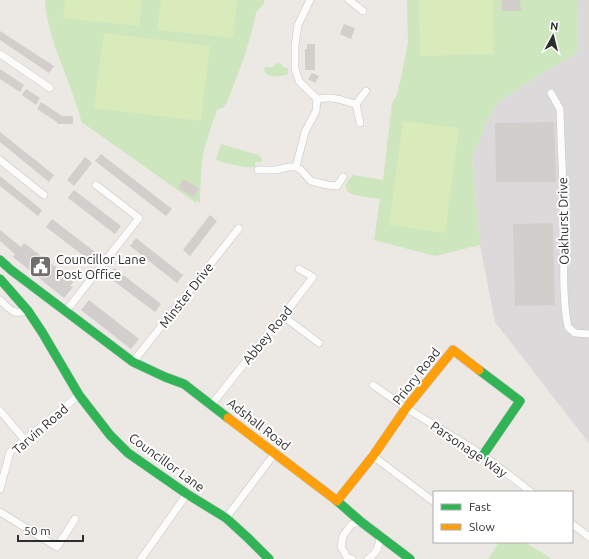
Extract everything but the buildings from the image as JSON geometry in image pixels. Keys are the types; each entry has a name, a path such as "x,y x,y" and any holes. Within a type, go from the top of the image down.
{"street":[{"path":"296,167 305,132 316,111 317,99 299,81 295,69 295,46 298,25 310,0"},
{"path":"349,0 363,11"},
{"path":"0,54 50,88"},
{"path":"360,123 356,104 366,91"},
{"name":"Oakhurst Drive","path":"550,93 560,109 566,319 568,327 575,333 589,334"},
{"path":"317,99 335,98 348,103 356,104"},
{"path":"0,160 44,195"},
{"path":"258,170 276,170 296,167 301,170 310,181 337,186 343,177"},
{"path":"66,311 139,218 96,185"},
{"name":"Minster Drive","path":"133,362 239,228"},
{"path":"0,260 11,270 133,362"},
{"name":"Abbey Road","path":"212,404 313,277 299,269"},
{"name":"Councillor Lane","path":"11,270 0,279 28,311 79,395 110,435 128,453 187,494 226,518 269,559"},
{"path":"0,300 12,311 20,313 28,311"},
{"path":"283,316 319,343"},
{"name":"Priory Road","path":"337,500 373,456 406,408 453,350 520,401 483,455"},
{"name":"Adshall Road","path":"133,362 184,384 337,500 360,521 410,559"},
{"name":"Parsonage Way","path":"373,385 406,408 483,455 530,491"},
{"name":"Tarvin Road","path":"0,490 10,452 79,395"},
{"path":"0,411 25,440"},
{"path":"226,518 275,453"},
{"path":"373,456 433,501"},
{"path":"141,559 187,494"},
{"path":"0,512 57,547 75,519"},
{"path":"352,559 346,557 341,547 343,536 351,525 360,521"},
{"path":"573,525 589,537"},
{"path":"368,559 373,556 379,547 380,536"}],"shaded area":[{"path":"577,0 589,0 589,443 495,322 480,245 472,158 487,121 497,104 538,76 578,52"}],"green space":[{"path":"45,0 264,0 264,3 256,13 244,58 227,102 224,107 217,110 207,138 202,161 200,203 197,201 196,203 83,123 82,124 78,108 55,47 47,16"},
{"path":"65,0 142,0 139,26 63,18"},
{"path":"161,0 237,0 233,38 157,30"},
{"path":"407,0 577,0 578,52 538,76 497,104 487,121 472,158 480,245 435,256 374,240 380,199 355,195 348,192 346,188 347,182 353,175 383,180 392,103 397,95 408,42"},
{"path":"419,0 493,0 494,54 420,56"},
{"path":"104,33 210,46 201,121 94,108"},
{"path":"277,63 281,64 285,68 288,68 288,74 281,76 270,76 265,72 264,69 266,67 274,67"},
{"path":"403,121 459,128 445,233 389,225"},
{"path":"221,144 259,155 262,162 255,162 255,167 245,167 216,160"},
{"path":"498,543 527,543 552,559 488,559"}],"traffic: fast":[{"path":"0,260 11,270 133,362 184,384 228,418"},
{"path":"0,279 28,311 79,395 110,435 128,453 187,494 226,518 269,559"},
{"path":"479,370 520,401 483,455"},
{"path":"336,500 360,521 410,559"}],"traffic: slow":[{"path":"337,501 373,456 406,408 453,350 479,370"},
{"path":"228,418 336,500"}],"place":[{"name":"Councillor Lane Post Office","path":"41,266"}]}
